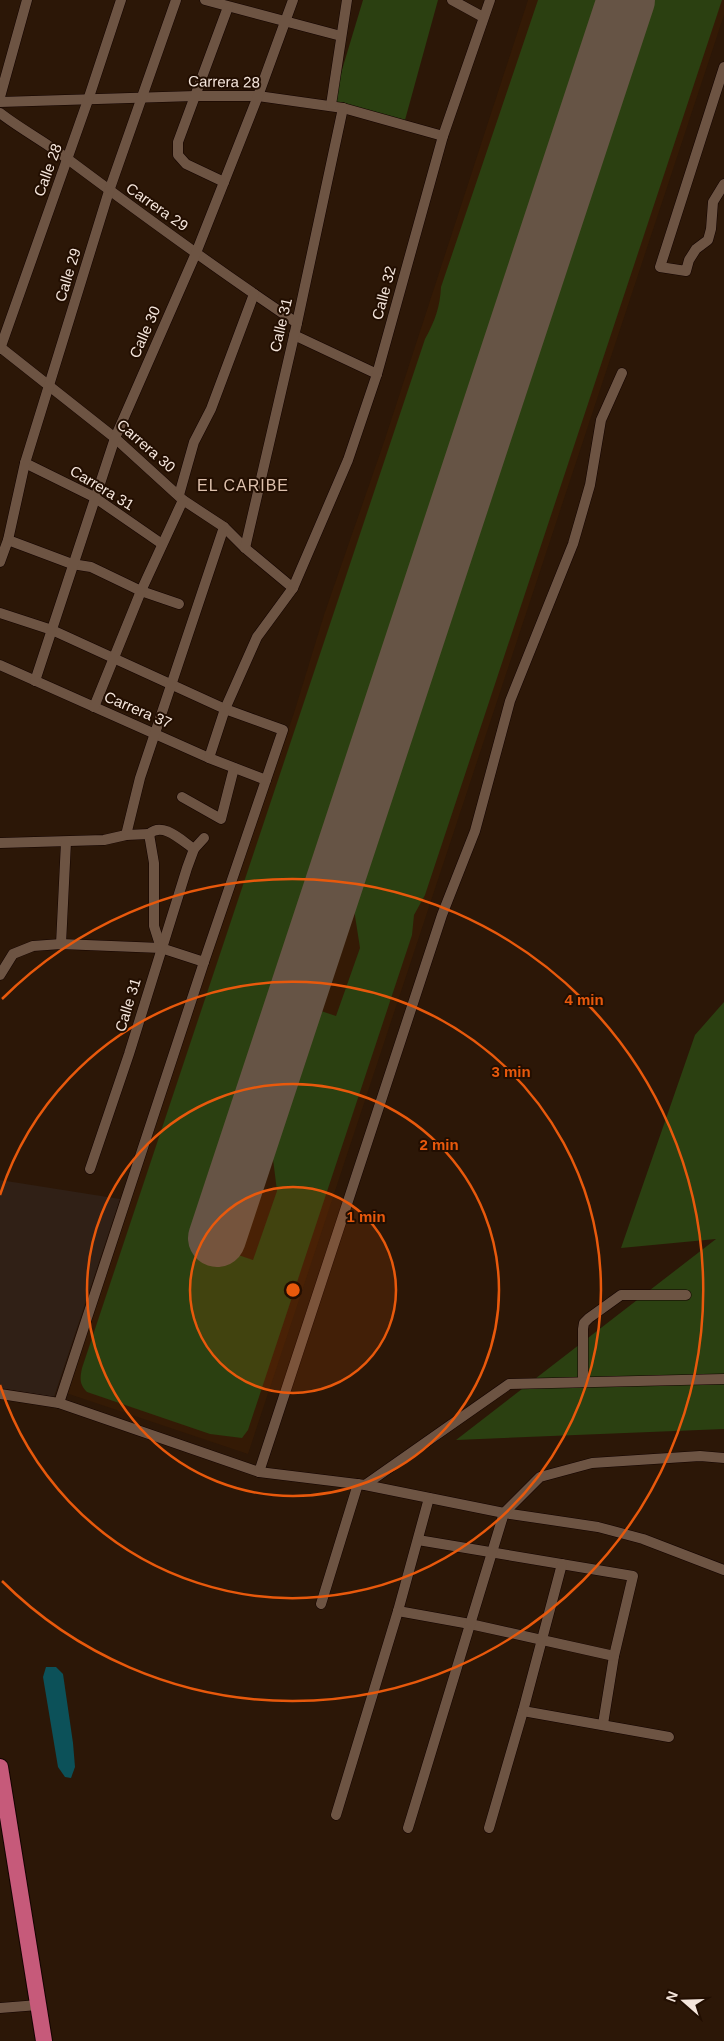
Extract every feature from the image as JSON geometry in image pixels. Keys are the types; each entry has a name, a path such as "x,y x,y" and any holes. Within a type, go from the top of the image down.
{"highway":[{"path":"0,1767 44,2041"}],"street":[{"path":"0,97 27,0"},
{"name":"Calle 28","path":"0,348 68,158 121,0"},
{"name":"Calle 29","path":"0,562 8,540 25,463 109,191 176,0"},
{"path":"204,0 341,36"},
{"name":"Calle 30","path":"35,681 115,438 196,253 258,96 293,0"},
{"path":"331,105 347,0"},
{"path":"452,0 482,17"},
{"name":"Calle 32","path":"209,758 225,709 257,637 293,588 348,460 377,374 443,136 482,17 490,0"},
{"path":"222,4 195,96 178,142 178,155 186,164 224,182"},
{"path":"724,67 660,267 686,271 689,260 696,249 708,240 712,229 713,202 724,184"},
{"name":"Carrera 28","path":"0,102 258,96 331,105 443,136"},
{"name":"Calle 31","path":"245,548 298,323 343,108"},
{"name":"Carrera 29","path":"0,113 68,158 109,191 298,323"},
{"path":"94,707 181,497 194,442 211,409 254,294"},
{"path":"294,335 377,374"},
{"name":"Carrera 30","path":"0,348 115,438 181,497 224,528 293,588"},
{"path":"259,1472 442,915 475,831 510,701 572,544 590,485 601,420 622,373"},
{"name":"Carrera 31","path":"25,463 94,497 162,544"},
{"path":"126,835 140,778 224,528"},
{"path":"8,540 72,564 91,567 141,591 179,604"},
{"path":"0,613 52,630 225,709 283,730 204,962 59,1403"},
{"name":"Carrera 37","path":"0,665 209,758 266,780"},
{"path":"182,798 221,819 234,768"},
{"path":"0,843 104,840 126,835 149,834 159,829 168,831 194,849"},
{"path":"149,834 154,862 154,926 161,948"},
{"name":"Calle 31","path":"90,1169 129,1054 161,948 194,849 204,838"},
{"path":"61,944 66,842"},
{"path":"0,975 13,954 32,946 61,944 161,948 204,962"},
{"path":"583,1382 583,1328 589,1318 621,1295 686,1295"},
{"path":"321,1604 361,1485 509,1384 724,1379"},
{"path":"0,1394 59,1403 259,1472 361,1485 504,1513 598,1528 634,1537 724,1570"},
{"path":"408,1828 504,1513 540,1477 592,1464 700,1456 724,1458"},
{"path":"336,1815 398,1611 429,1498"},
{"path":"418,1540 634,1576 614,1656 602,1724"},
{"path":"489,1828 523,1711 562,1564"},
{"path":"398,1611 470,1624 614,1656"},
{"path":"523,1711 670,1737"},
{"path":"0,2008 38,2005"}],"shaded area":[{"path":"528,0 724,0 724,15 248,1454 66,1393 239,868 294,713 324,615 384,442"},
{"path":"0,1180 120,1199 54,1397 0,1388"}],"green space":[{"path":"363,0 438,0 405,120 332,103"},
{"path":"538,0 605,0 194,1240 253,1260 277,1191 270,1135 315,1009 336,1016 360,948 351,890 645,0 722,0 425,895 414,915 412,935 248,1430 242,1438 210,1434 87,1392 81,1381 82,1368 425,339 436,314 441,287"},
{"path":"724,1002 724,1429 456,1440 716,1239 621,1248 695,1035"}],"water":[{"path":"46,1667 56,1667 63,1674 75,1767 71,1778 65,1777 58,1767 43,1677"}],"runway":[{"path":"217,1238 626,0"}],"district":[{"name":"EL CARIBE","path":"243,485"}]}
